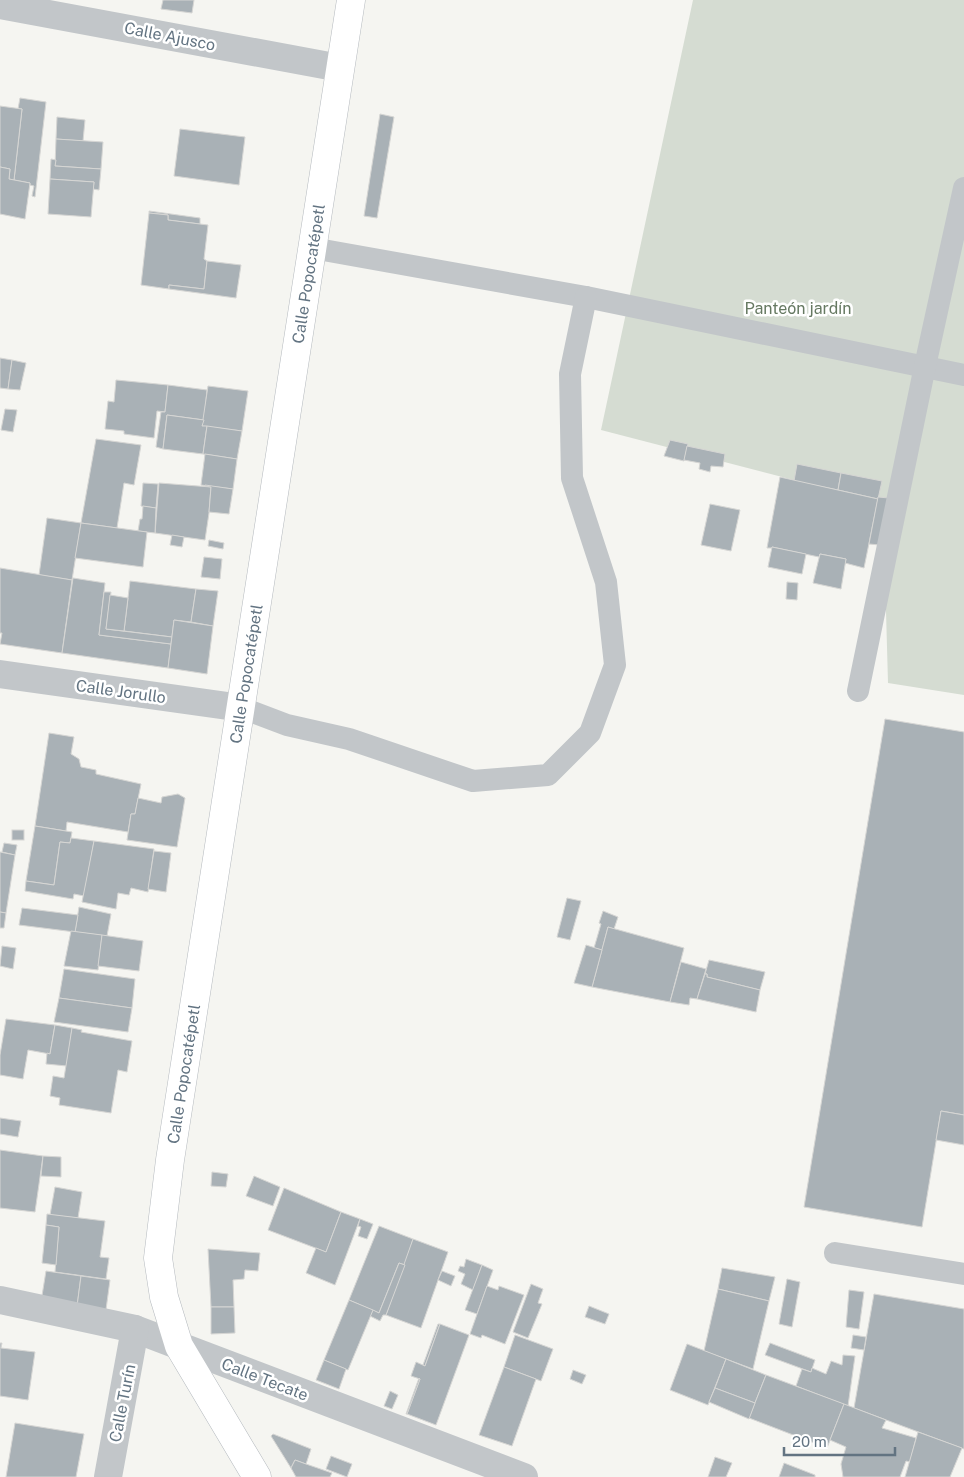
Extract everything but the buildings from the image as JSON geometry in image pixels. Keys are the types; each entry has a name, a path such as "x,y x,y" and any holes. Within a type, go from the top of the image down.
{"main road":[{"name":"Calle Popocatépetl","path":"257,1477 179,1346 164,1297 158,1258 170,1160 351,0"}],"street":[{"name":"Calle Ajusco","path":"0,5 340,68"},
{"name":"Calle Jorullo","path":"0,674 242,708"},
{"name":"Calle Tecate","path":"0,1300 136,1329 524,1477"},
{"name":"Calle Turín","path":"108,1477 136,1329"}],"lane":[{"path":"858,691 964,188"},
{"path":"312,248 586,297 964,374"},
{"path":"242,708 287,725 349,739 474,781 548,775 590,733 615,665 606,582 572,478 570,374 586,297"},
{"path":"835,1253 964,1274"}],"green space":[{"name":"Panteón jardín","path":"693,0 964,0 964,695 888,683 883,503 601,430"}]}
